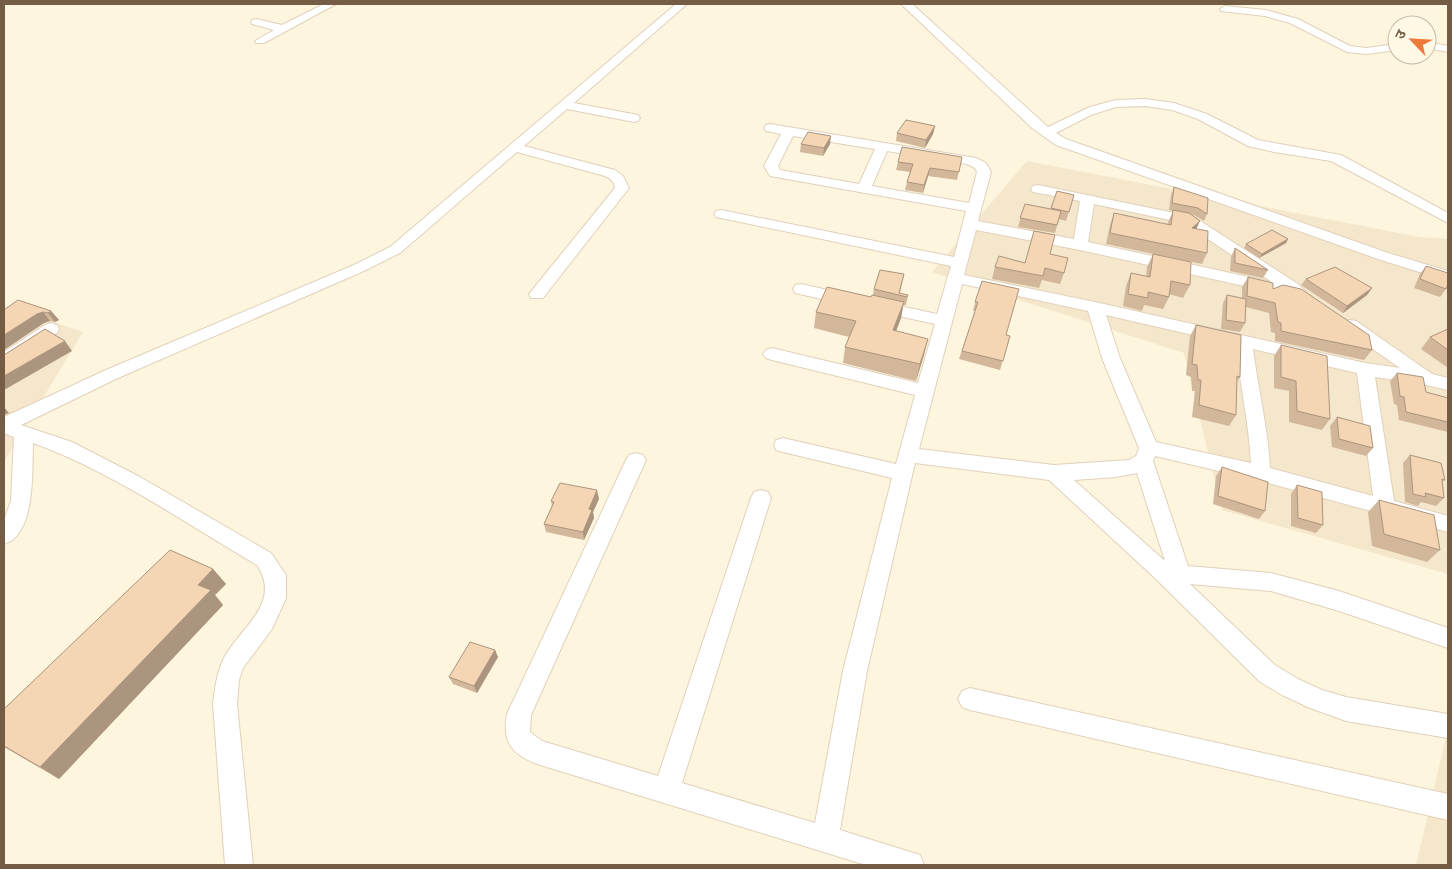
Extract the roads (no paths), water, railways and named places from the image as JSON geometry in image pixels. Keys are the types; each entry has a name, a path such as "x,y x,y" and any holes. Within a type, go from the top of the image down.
{"street":[{"path":"260,41 326,4"},
{"path":"11,428 112,374 359,268 395,250 682,4"},
{"path":"906,4 1046,134 1060,142 1383,256 1448,276"},
{"path":"1225,9 1266,13 1294,21 1347,49 1366,51 1387,48"},
{"path":"256,22 284,29"},
{"path":"1046,134 1100,108 1128,102 1152,102 1168,105 1216,122 1244,139 1265,147 1316,152 1336,158 1448,219"},
{"path":"565,105 634,118"},
{"path":"770,128 970,162 981,166 984,172 905,464 857,661 834,772 825,840"},
{"path":"789,131 771,166 775,173 864,189 1080,245 1305,296 1189,220 1038,189"},
{"path":"864,189 882,147"},
{"path":"514,148 610,172 622,182 622,188 538,294"},
{"path":"1080,245 1088,198"},
{"path":"721,214 957,270 1095,307 1365,368 1448,384"},
{"path":"800,289 944,321"},
{"path":"1095,307 1111,358 1146,454 1172,574"},
{"path":"1334,315 1427,379"},
{"path":"4,360 51,329"},
{"path":"1244,341 1249,386 1259,436 1261,473"},
{"path":"772,354 926,391"},
{"path":"1365,368 1385,507"},
{"path":"7,525 21,501 11,428"},
{"path":"11,428 65,447 133,482 264,559 275,575 275,598 264,622 234,662 227,680 225,704 239,865"},
{"path":"783,444 905,464 1054,473 1116,470 1134,467 1146,454"},
{"path":"1146,454 1261,473 1448,524"},
{"path":"636,460 519,714 516,732 522,744 537,752 910,865"},
{"path":"1054,473 1172,574 1266,673 1318,700 1346,708 1448,726"},
{"path":"666,792 761,498"},
{"path":"1172,574 1271,582 1339,601 1448,638"},
{"path":"970,699 1448,807"}]}
